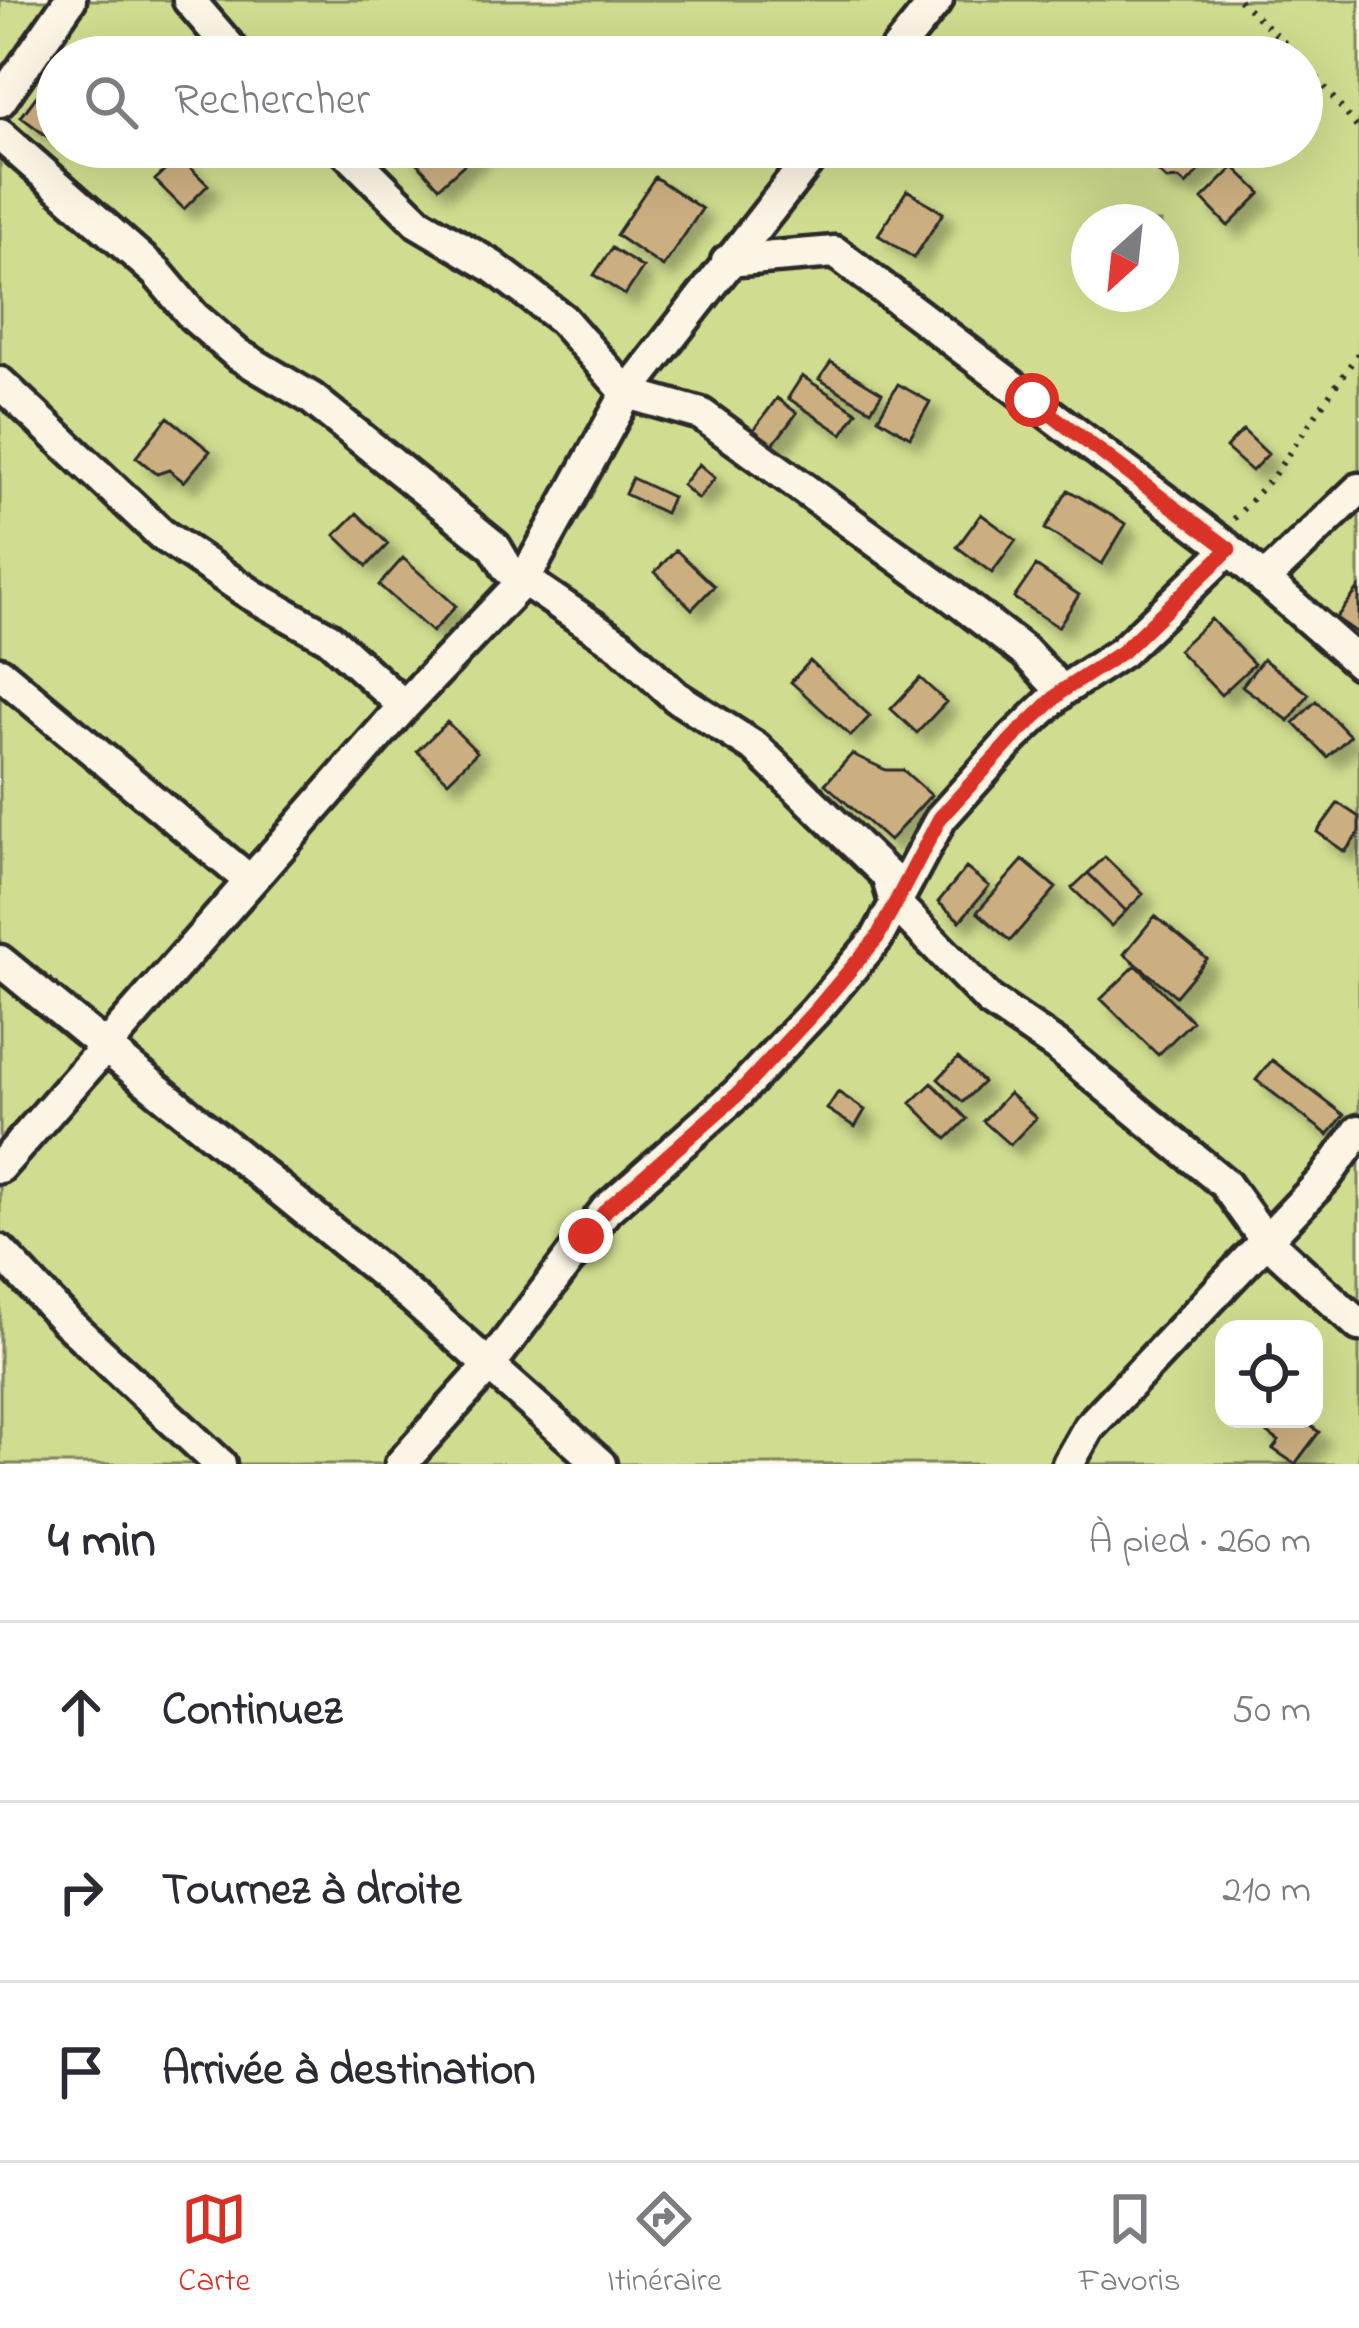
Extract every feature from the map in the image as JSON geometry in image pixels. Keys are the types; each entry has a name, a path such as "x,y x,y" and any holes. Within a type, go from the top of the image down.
{"street":[{"path":"45,36 70,0"},
{"path":"189,0 220,36"},
{"path":"908,36 937,0"},
{"path":"0,101 36,49"},
{"path":"0,135 36,167"},
{"path":"38,168 157,273 193,316 238,354 311,398 495,547 508,569 620,646 676,697 755,748 887,874 895,903 989,1000 1058,1046 1225,1184 1264,1238 1359,1325"},
{"path":"364,168 419,223 492,266 562,319 627,393 701,414 1026,653 1062,691"},
{"path":"0,1167 404,706 524,580 627,393 802,168"},
{"path":"727,261 835,252 1223,544 1359,663"},
{"path":"0,383 161,534 252,595 329,638 404,706"},
{"path":"1264,580 1359,489"},
{"path":"401,1464 489,1366 606,1210 770,1061 877,938 940,818 1062,691 1122,652 1223,544"},
{"path":"0,673 250,881"},
{"path":"0,961 105,1042 600,1464"},
{"path":"1068,1464 1089,1426 1325,1178 1359,1131"},
{"path":"0,1251 79,1334 220,1464"}],"path":[{"path":"1239,0 1277,36"},
{"path":"1323,85 1359,130"},
{"path":"1223,544 1359,352"}],"green space":[{"path":"0,0 1359,0 1359,1464 0,1464"}],"building":[{"path":"36,97 36,128 21,117"},
{"path":"168,168 190,168 208,185 184,209 155,180"},
{"path":"422,168 460,168 439,187"},
{"path":"1154,168 1202,168 1186,185 1179,179 1167,180"},
{"path":"1233,168 1261,193 1228,226 1202,199"},
{"path":"655,177 702,209 663,267 616,235"},
{"path":"907,190 943,213 914,258 878,235"},
{"path":"612,248 643,268 625,295 594,275"},
{"path":"831,362 882,393 871,410 819,379"},
{"path":"802,376 857,412 842,434 788,398"},
{"path":"898,384 930,402 910,437 878,418"},
{"path":"777,398 797,413 772,446 752,432"},
{"path":"168,417 210,451 184,482 169,470 157,474 136,457"},
{"path":"1243,430 1268,454 1252,471 1226,448"},
{"path":"699,464 715,478 698,499 682,485"},
{"path":"632,478 672,497 665,513 625,494"},
{"path":"1068,490 1126,524 1102,564 1045,529"},
{"path":"357,513 388,544 367,566 335,535"},
{"path":"981,514 1016,540 992,573 957,547"},
{"path":"676,550 714,586 692,609 655,572"},
{"path":"403,558 456,606 432,632 379,585"},
{"path":"1036,566 1079,595 1058,627 1014,598"},
{"path":"1359,588 1359,634 1336,618"},
{"path":"1211,619 1254,664 1221,695 1178,650"},
{"path":"1263,659 1309,694 1289,721 1242,686"},
{"path":"810,661 870,716 851,736 791,682"},
{"path":"920,678 946,702 917,733 891,709"},
{"path":"1316,701 1350,736 1327,757 1294,723"},
{"path":"447,722 477,752 448,781 417,751"},
{"path":"852,754 886,770 903,770 931,795 889,841 825,784"},
{"path":"1338,803 1359,817 1359,833 1345,852 1317,832"},
{"path":"1105,857 1143,894 1126,911 1088,873"},
{"path":"1023,860 1056,888 1010,941 977,912"},
{"path":"966,868 989,886 960,921 938,902"},
{"path":"1088,873 1126,911 1111,926 1072,888"},
{"path":"1155,916 1207,959 1176,996 1124,954"},
{"path":"1136,965 1192,1021 1158,1055 1101,999"},
{"path":"958,1058 983,1082 963,1102 938,1079"},
{"path":"1272,1060 1344,1115 1328,1135 1256,1080"},
{"path":"932,1083 967,1119 947,1139 911,1103"},
{"path":"838,1092 865,1110 855,1127 827,1109"},
{"path":"1009,1093 1036,1118 1010,1145 983,1121"},
{"path":"1314,1428 1319,1432 1295,1464 1273,1449 1279,1441 1262,1429"}],"route":[{"path":"586,1236 606,1210 738,1094 816,1010 877,938 940,818 1013,738 1062,691 1122,652 1229,549 1032,400"}]}
